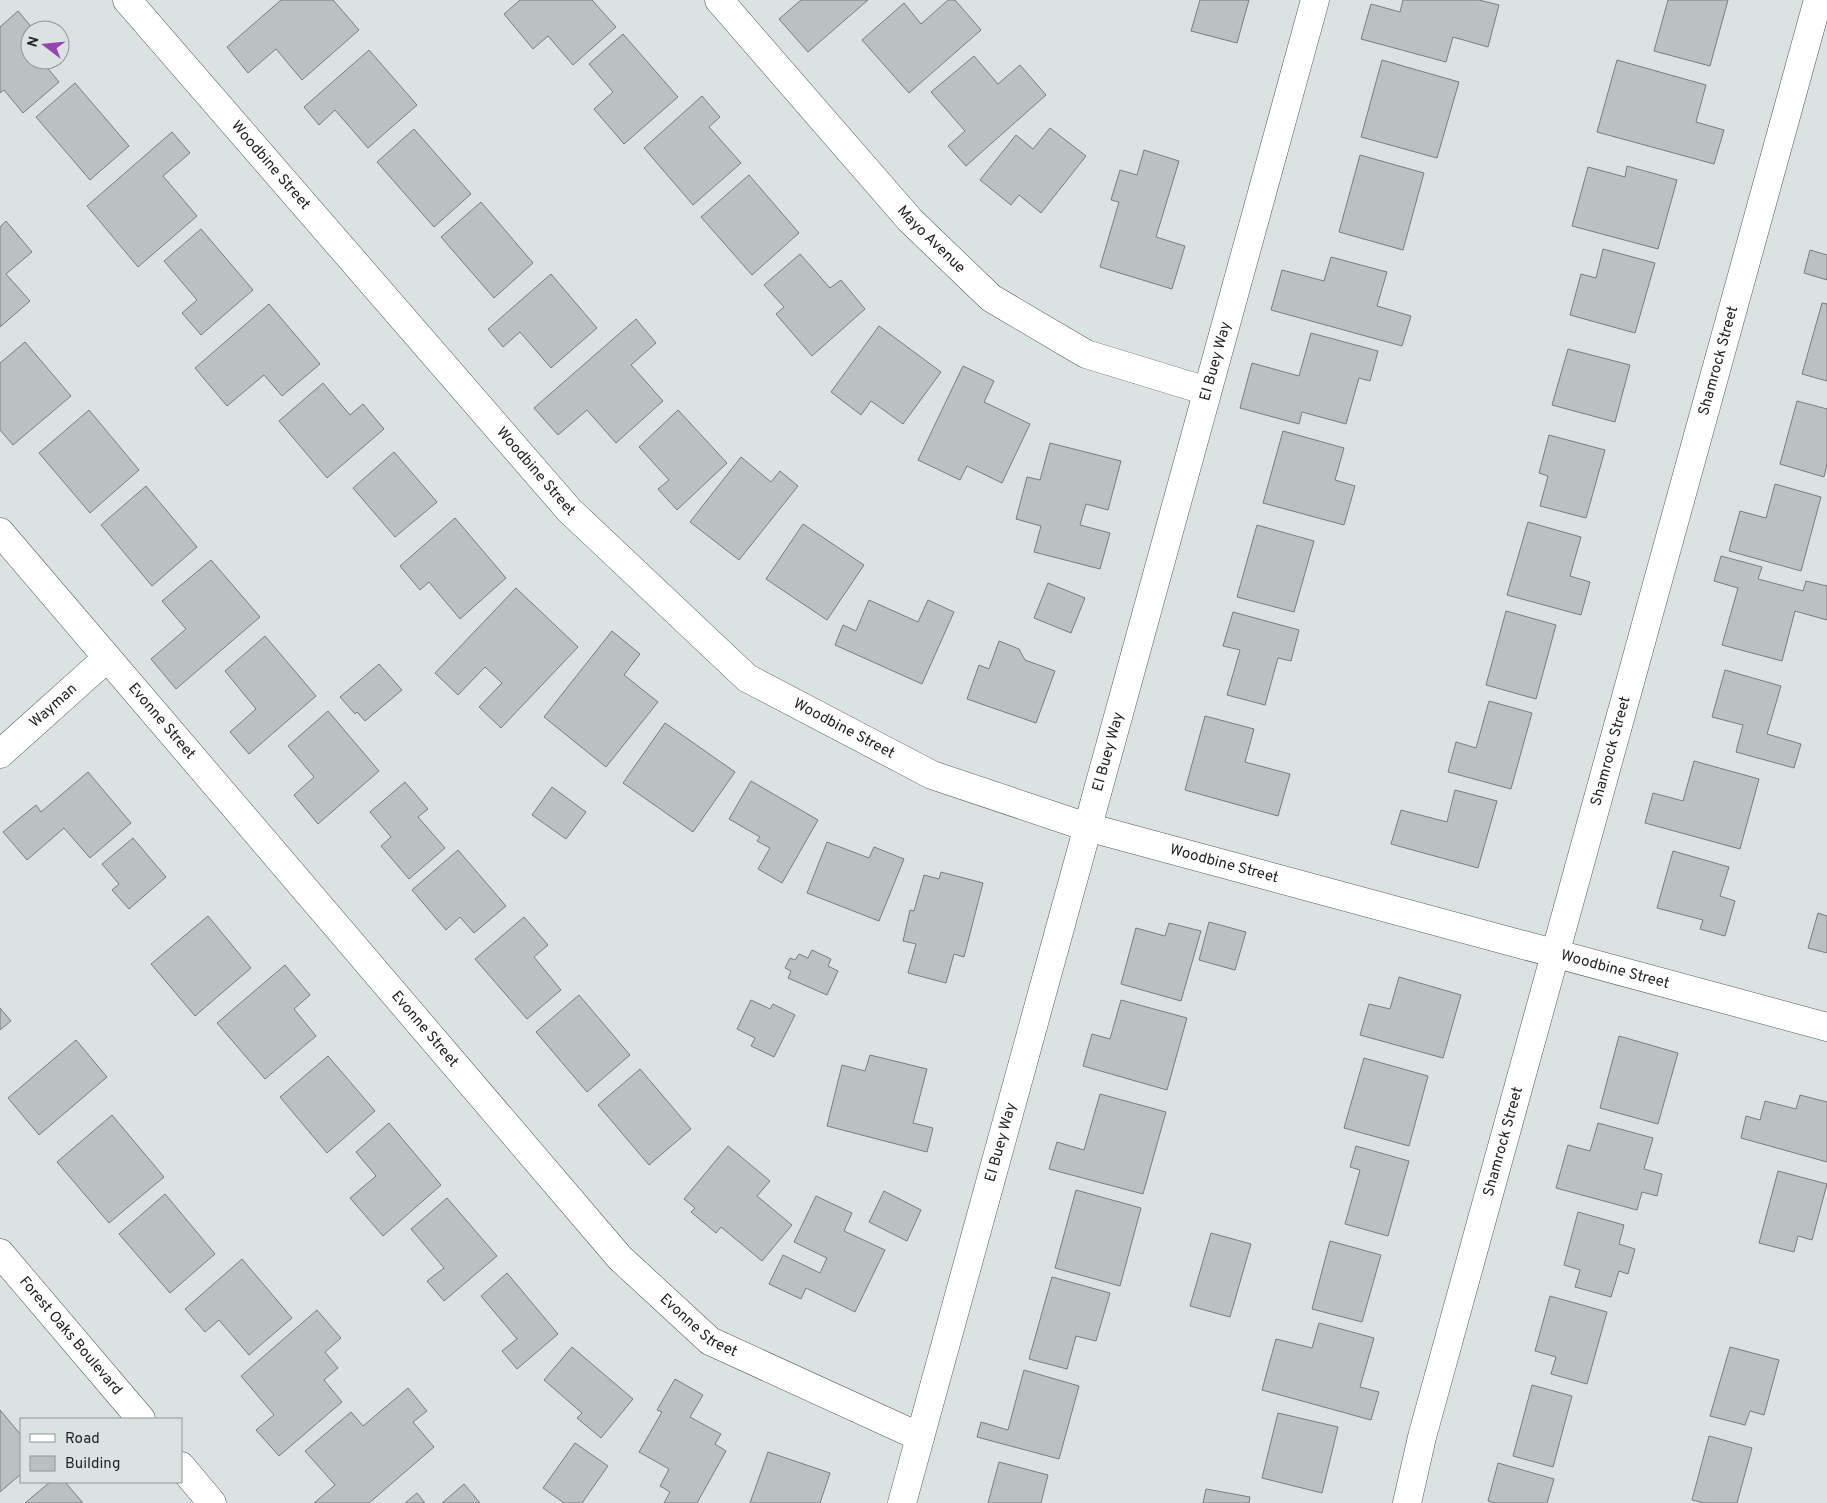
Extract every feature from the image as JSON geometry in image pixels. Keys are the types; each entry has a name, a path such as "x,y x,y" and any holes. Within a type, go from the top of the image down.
{"street":[{"name":"Woodbine Street","path":"127,0 569,510 747,678 932,775 1087,828 1827,1027"},
{"name":"Mayo Avenue","path":"719,0 910,220 991,298 1086,354 1207,391"},
{"name":"El Buey Way","path":"902,1503 1315,0"},
{"name":"Shamrock Street","path":"1408,1503 1422,1437 1818,0"},
{"name":"Evonne Street","path":"0,532 620,1258 710,1341 920,1437"},
{"name":"Wayman","path":"0,754 107,658"},
{"name":"Forest Oaks Boulevard","path":"0,1253 140,1418"},
{"path":"182,1467 212,1503"}],"building":[{"path":"281,0 333,0 359,30 302,80 276,49 248,73 227,47"},
{"path":"520,0 592,0 616,27 573,65 548,36 533,49 504,14"},
{"path":"801,0 868,0 808,52 779,19"},
{"path":"948,0 955,0 981,30 909,93 862,40 904,3 921,24"},
{"path":"1200,0 1249,0 1237,43 1191,31"},
{"path":"1403,0 1479,0 1499,5 1488,47 1453,37 1446,62 1361,39 1371,4 1400,12"},
{"path":"1668,0 1728,0 1710,66 1654,51"},
{"path":"18,11 26,20 20,20 20,70 49,70 59,82 23,113 4,90 0,93 0,27"},
{"path":"623,34 678,97 624,144 594,109 613,92 589,64"},
{"path":"369,50 417,105 368,148 335,110 319,125 304,107"},
{"path":"974,56 998,84 1020,65 1046,95 966,166 948,146 965,131 931,92"},
{"path":"1382,60 1459,82 1437,158 1361,137"},
{"path":"1617,60 1706,85 1696,122 1724,130 1714,164 1597,132"},
{"path":"75,83 129,146 90,180 36,117"},
{"path":"702,96 720,117 709,127 741,163 693,205 644,148"},
{"path":"1050,128 1086,156 1041,213 1019,195 1011,205 980,180 1016,135 1033,149"},
{"path":"414,129 471,194 434,227 377,162"},
{"path":"172,132 190,153 163,176 197,216 138,267 87,206"},
{"path":"1144,150 1179,161 1156,237 1185,246 1172,289 1100,267 1119,202 1111,200 1120,170 1137,175"},
{"path":"1360,155 1424,173 1403,250 1339,232"},
{"path":"1627,166 1677,180 1658,249 1572,226 1588,167 1625,177"},
{"path":"749,175 799,233 752,275 701,217"},
{"path":"481,202 533,263 494,298 441,237"},
{"path":"6,221 32,252 6,274 30,301 0,327 0,227"},
{"path":"201,229 253,290 201,335 182,313 197,300 164,261"},
{"path":"1603,249 1655,263 1635,333 1570,315 1581,274 1596,278"},
{"path":"1810,250 1827,255 1827,280 1804,273"},
{"path":"800,254 830,288 841,280 865,309 812,356 776,314 784,307 764,285"},
{"path":"1331,257 1387,272 1377,306 1411,316 1402,346 1271,310 1282,270 1324,281"},
{"path":"551,274 597,328 551,368 520,332 503,347 488,329"},
{"path":"1822,303 1827,304 1827,381 1802,374"},
{"path":"269,304 320,364 282,396 264,375 227,406 195,368"},
{"path":"636,319 656,343 631,365 663,401 616,443 587,410 558,435 534,408"},
{"path":"879,326 941,372 903,424 871,401 861,415 831,392"},
{"path":"1311,333 1378,351 1370,381 1359,378 1346,424 1302,412 1299,424 1240,408 1252,363 1299,376"},
{"path":"25,342 71,396 13,445 0,430 0,363"},
{"path":"1568,349 1630,365 1615,422 1552,405"},
{"path":"963,366 994,381 984,402 1030,424 1002,483 967,466 960,480 918,460"},
{"path":"323,383 350,415 363,404 384,429 327,478 279,421"},
{"path":"1797,401 1827,409 1827,464 1824,477 1780,464"},
{"path":"89,410 139,470 90,513 39,453"},
{"path":"678,410 727,463 677,510 658,489 669,480 639,447"},
{"path":"1283,431 1344,448 1335,480 1355,486 1344,525 1263,503"},
{"path":"1549,435 1605,450 1586,518 1540,506 1548,476 1539,473"},
{"path":"1050,443 1121,461 1108,510 1086,504 1080,525 1110,533 1100,569 1034,552 1041,526 1016,519 1027,477 1040,480"},
{"path":"394,452 437,502 395,537 353,488"},
{"path":"741,457 771,482 780,471 798,486 739,560 690,522"},
{"path":"1775,484 1821,497 1801,571 1729,551 1740,511 1766,518"},
{"path":"146,486 197,547 152,586 101,525"},
{"path":"455,518 506,578 460,619 429,582 420,590 400,566"},
{"path":"1528,522 1581,537 1570,576 1590,582 1581,615 1507,595"},
{"path":"803,524 864,565 827,620 766,579"},
{"path":"1257,525 1314,541 1294,612 1237,597"},
{"path":"1721,556 1762,567 1758,579 1803,591 1806,581 1827,586 1827,620 1795,611 1782,661 1722,645 1738,588 1714,581"},
{"path":"211,560 260,617 176,689 151,659 186,629 162,601"},
{"path":"1048,583 1085,598 1071,633 1034,618"},
{"path":"516,588 578,647 501,728 479,707 502,683 485,667 458,695 435,673"},
{"path":"869,600 918,622 928,600 954,612 922,684 835,645 843,625 856,631"},
{"path":"1506,611 1556,625 1536,699 1486,685"},
{"path":"1233,612 1299,630 1291,661 1278,658 1265,705 1227,695 1240,650 1223,646"},
{"path":"612,631 640,654 624,675 658,702 606,767 544,717"},
{"path":"265,636 316,696 249,754 230,732 256,709 225,671"},
{"path":"999,641 1019,649 1025,660 1055,671 1036,723 967,699 979,665 989,669"},
{"path":"379,664 402,690 365,721 357,712 355,714 340,697"},
{"path":"1725,670 1781,686 1767,734 1801,744 1794,768 1736,752 1743,725 1712,717"},
{"path":"1489,701 1532,713 1511,789 1448,772 1456,742 1476,748"},
{"path":"328,711 379,771 318,824 294,795 314,777 288,746"},
{"path":"1205,716 1254,729 1245,762 1290,774 1278,816 1185,790"},
{"path":"665,723 735,772 693,832 623,783"},
{"path":"1694,761 1759,779 1740,849 1645,823 1653,793 1683,801"},
{"path":"88,772 131,823 90,858 64,828 27,860 3,832 36,805 41,812"},
{"path":"751,781 818,820 782,883 758,869 770,848 757,841 760,837 729,819"},
{"path":"405,782 428,809 418,817 445,848 409,879 381,846 391,837 370,812"},
{"path":"552,787 586,812 566,839 532,815"},
{"path":"1455,790 1497,801 1478,868 1391,844 1401,810 1447,822"},
{"path":"133,838 166,877 129,909 112,890 119,884 102,864"},
{"path":"827,842 869,858 874,847 904,859 879,921 807,893"},
{"path":"458,850 506,906 474,933 460,917 446,930 412,890"},
{"path":"1673,851 1729,867 1720,896 1735,901 1725,936 1700,929 1703,920 1657,908"},
{"path":"941,872 983,883 964,957 954,954 946,983 908,973 916,944 903,941 910,910 914,911 924,875 939,879"},
{"path":"1818,913 1827,916 1827,953 1808,948"},
{"path":"208,916 251,968 195,1016 151,964"},
{"path":"524,917 548,945 534,957 561,990 527,1019 475,959"},
{"path":"1209,922 1246,932 1235,970 1199,960"},
{"path":"1169,923 1201,931 1181,1001 1121,984 1136,928 1165,936"},
{"path":"812,950 831,959 828,966 838,971 827,995 788,978 791,971 785,968 790,958 795,960 799,954 808,958"},
{"path":"285,965 310,995 294,1009 316,1036 265,1079 217,1023"},
{"path":"1399,977 1461,995 1443,1058 1360,1035 1369,1004 1390,1009"},
{"path":"579,995 630,1055 587,1092 536,1032"},
{"path":"751,1000 770,1009 773,1004 795,1015 774,1057 751,1046 755,1038 737,1029"},
{"path":"1121,1000 1187,1018 1167,1090 1083,1066 1092,1034 1110,1039"},
{"path":"0,1008 11,1021 0,1030"},
{"path":"1619,1036 1678,1053 1658,1124 1600,1108"},
{"path":"76,1040 107,1077 39,1135 8,1098"},
{"path":"870,1055 927,1069 913,1123 933,1128 927,1152 827,1126 842,1065 865,1071"},
{"path":"328,1056 375,1111 327,1153 280,1097"},
{"path":"1364,1058 1428,1076 1409,1146 1344,1128"},
{"path":"640,1069 691,1129 649,1165 598,1105"},
{"path":"1100,1094 1166,1112 1143,1194 1049,1169 1057,1142 1084,1150"},
{"path":"1800,1095 1827,1102 1827,1162 1741,1138 1746,1116 1760,1120 1765,1101 1796,1109"},
{"path":"112,1115 164,1177 109,1223 57,1162"},
{"path":"389,1123 441,1185 383,1236 350,1198 376,1176 356,1152"},
{"path":"1598,1123 1653,1138 1644,1169 1662,1174 1657,1196 1642,1192 1637,1210 1556,1188 1568,1145 1590,1151"},
{"path":"728,1146 770,1181 757,1196 792,1225 762,1261 721,1227 716,1233 691,1212 695,1208 684,1199"},
{"path":"1356,1146 1409,1161 1388,1236 1345,1224 1360,1170 1350,1167"},
{"path":"1778,1171 1827,1184 1812,1240 1798,1236 1794,1252 1759,1243"},
{"path":"1076,1190 1141,1208 1120,1286 1055,1268"},
{"path":"884,1191 921,1210 907,1241 869,1222"},
{"path":"165,1194 215,1254 170,1293 119,1234"},
{"path":"816,1196 852,1213 844,1231 885,1250 855,1312 806,1288 801,1299 769,1284 783,1255 820,1273 827,1258 794,1242"},
{"path":"447,1198 497,1256 444,1301 427,1281 444,1268 411,1229"},
{"path":"1578,1212 1624,1225 1619,1244 1635,1249 1628,1274 1619,1271 1611,1297 1575,1287 1580,1270 1564,1265"},
{"path":"1211,1233 1251,1244 1230,1317 1190,1306"},
{"path":"1330,1241 1381,1255 1362,1322 1312,1309"},
{"path":"242,1259 292,1318 249,1355 219,1320 205,1332 185,1309"},
{"path":"507,1273 558,1334 517,1369 502,1351 517,1339 481,1296"},
{"path":"1052,1277 1110,1293 1096,1341 1076,1336 1067,1369 1029,1359"},
{"path":"1550,1296 1607,1312 1587,1384 1551,1374 1556,1357 1535,1351"},
{"path":"317,1310 341,1338 325,1352 338,1368 324,1380 342,1402 279,1456 256,1430 274,1415 241,1376"},
{"path":"1319,1323 1374,1338 1360,1387 1379,1392 1371,1420 1262,1390 1276,1339 1312,1348"},
{"path":"572,1347 633,1399 601,1438 577,1418 582,1413 544,1380"},
{"path":"1730,1347 1779,1360 1764,1415 1750,1411 1745,1425 1710,1416"},
{"path":"1024,1370 1079,1386 1059,1459 977,1437 981,1422 1008,1430"},
{"path":"675,1379 703,1395 690,1417 721,1434 715,1444 726,1451 697,1503 664,1503 670,1492 660,1486 669,1469 639,1452 662,1412 657,1410"},
{"path":"1532,1385 1572,1396 1553,1467 1513,1456"},
{"path":"408,1388 427,1411 413,1422 434,1447 369,1503 314,1503 335,1485 305,1451 351,1412 363,1426"},
{"path":"0,1410 20,1434 20,1475 0,1492"},
{"path":"1278,1413 1338,1427 1322,1493 1262,1478"},
{"path":"1709,1436 1752,1448 1737,1503 1705,1503 1692,1500"},
{"path":"575,1443 608,1466 582,1503 564,1503 543,1488"},
{"path":"768,1452 830,1473 820,1503 750,1503"},
{"path":"999,1462 1048,1475 1041,1503 988,1503"},
{"path":"1498,1463 1554,1479 1547,1503 1494,1503 1488,1501"},
{"path":"49,1483 66,1483 83,1503 25,1503"},
{"path":"464,1484 480,1503 442,1503"},
{"path":"1206,1489 1250,1497 1249,1503 1203,1503"},
{"path":"417,1493 425,1503 405,1503"}]}
